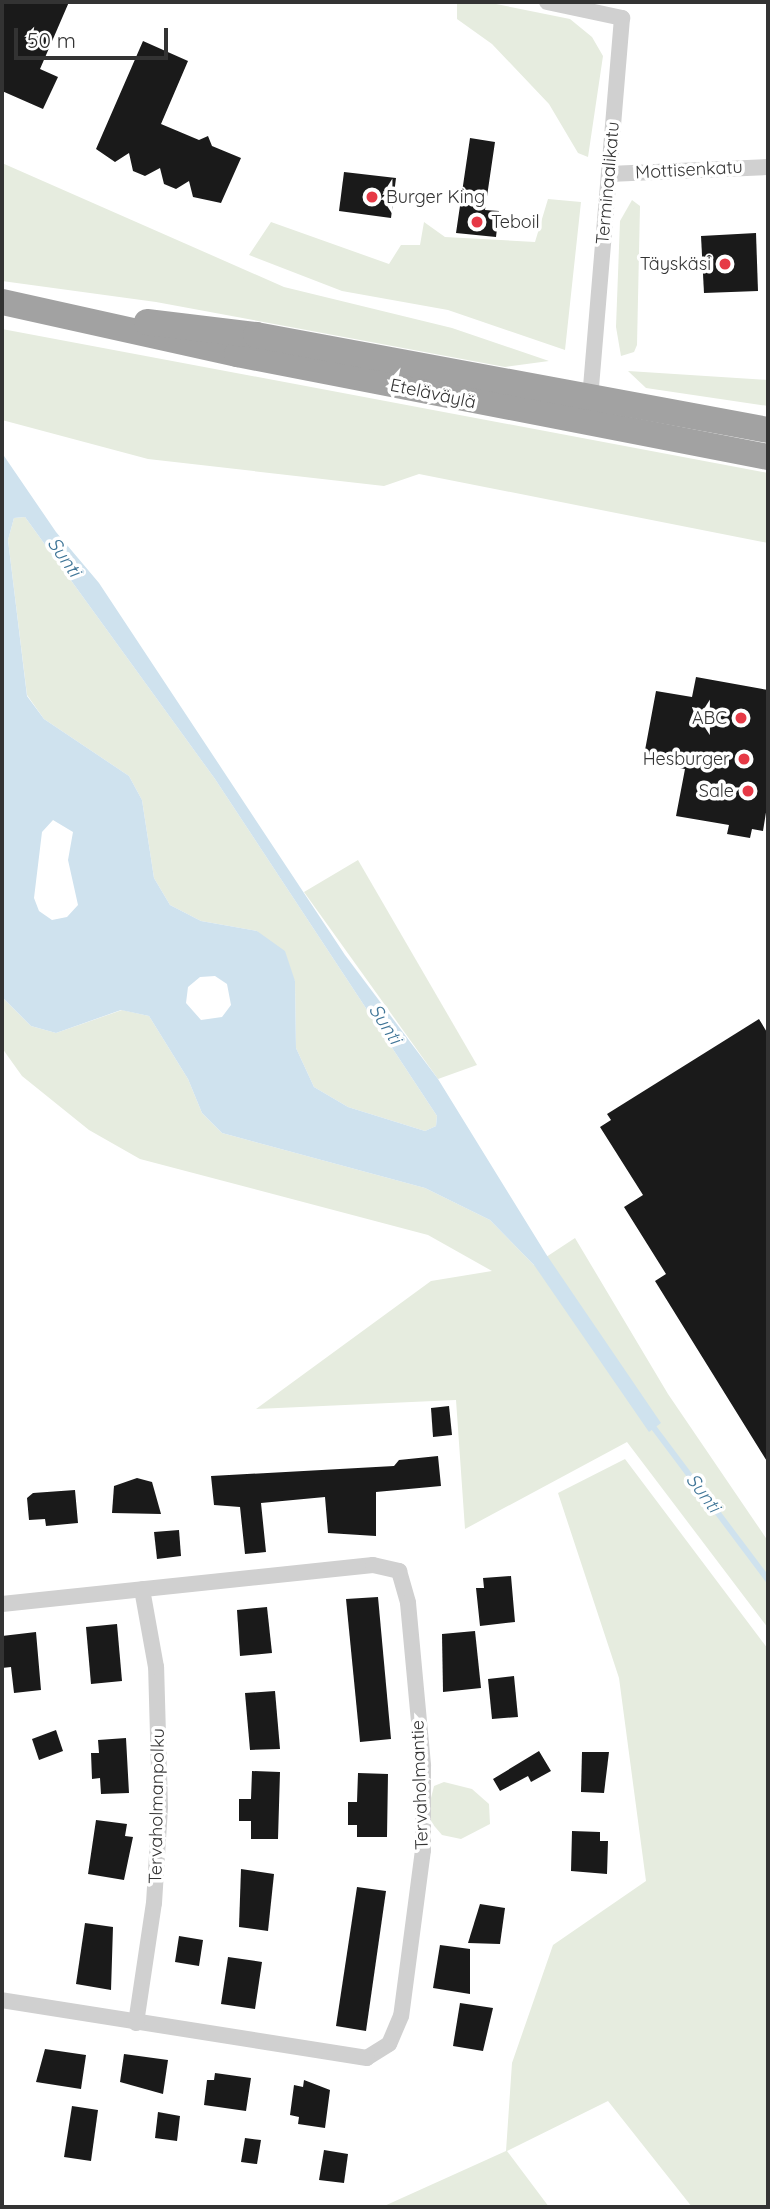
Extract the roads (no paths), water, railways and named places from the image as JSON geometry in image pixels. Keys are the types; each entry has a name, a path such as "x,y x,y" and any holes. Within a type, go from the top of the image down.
{"highway":[{"name":"Eteläväylä","path":"2,302 99,320 170,341 588,425 768,457"},
{"name":"Eteläväylä","path":"99,320 173,323 256,335 768,430"}],"street":[{"name":"Terminaalikatu","path":"547,2 624,10 588,425"},
{"name":"Mottisenkatu","path":"609,174 768,166"},
{"name":"Tervaholmantie","path":"2,1604 373,1565 399,1571 407,1596 423,1766 423,1850 401,2016 381,2050 367,2058 2,2000"},
{"name":"Tervaholmanpolku","path":"135,2023 154,1903 160,1807 156,1667 142,1589"}],"water":[{"path":"2,453 56,532 99,583 345,955 438,1079 546,1254 661,1423 649,1432 534,1265 490,1220 425,1188 222,1133 202,1113 188,1079 149,1016 121,1010 56,1033 31,1026 2,997","holes":["25,517 215,779 437,1116 436,1126 425,1131 348,1107 314,1087 296,1048 295,981 285,951 257,931 201,921 170,905 154,878 142,800 129,776 44,719 27,696 8,540 14,518","53,820 73,832 68,860 78,905 67,917 52,920 39,911 34,898 42,832","215,976 227,984 231,1005 222,1017 201,1020 186,1003 188,987 200,977"]}],"waterway":[{"name":"Sunti","path":"654,1428 768,1580"}],"place":[{"name":"Burger King","path":"372,197"},
{"name":"Teboil","path":"477,222"},
{"name":"Täyskäsi","path":"725,264"},
{"name":"ABC","path":"741,718"},
{"name":"Hesburger","path":"744,759"},
{"name":"Sale","path":"748,791"}]}
